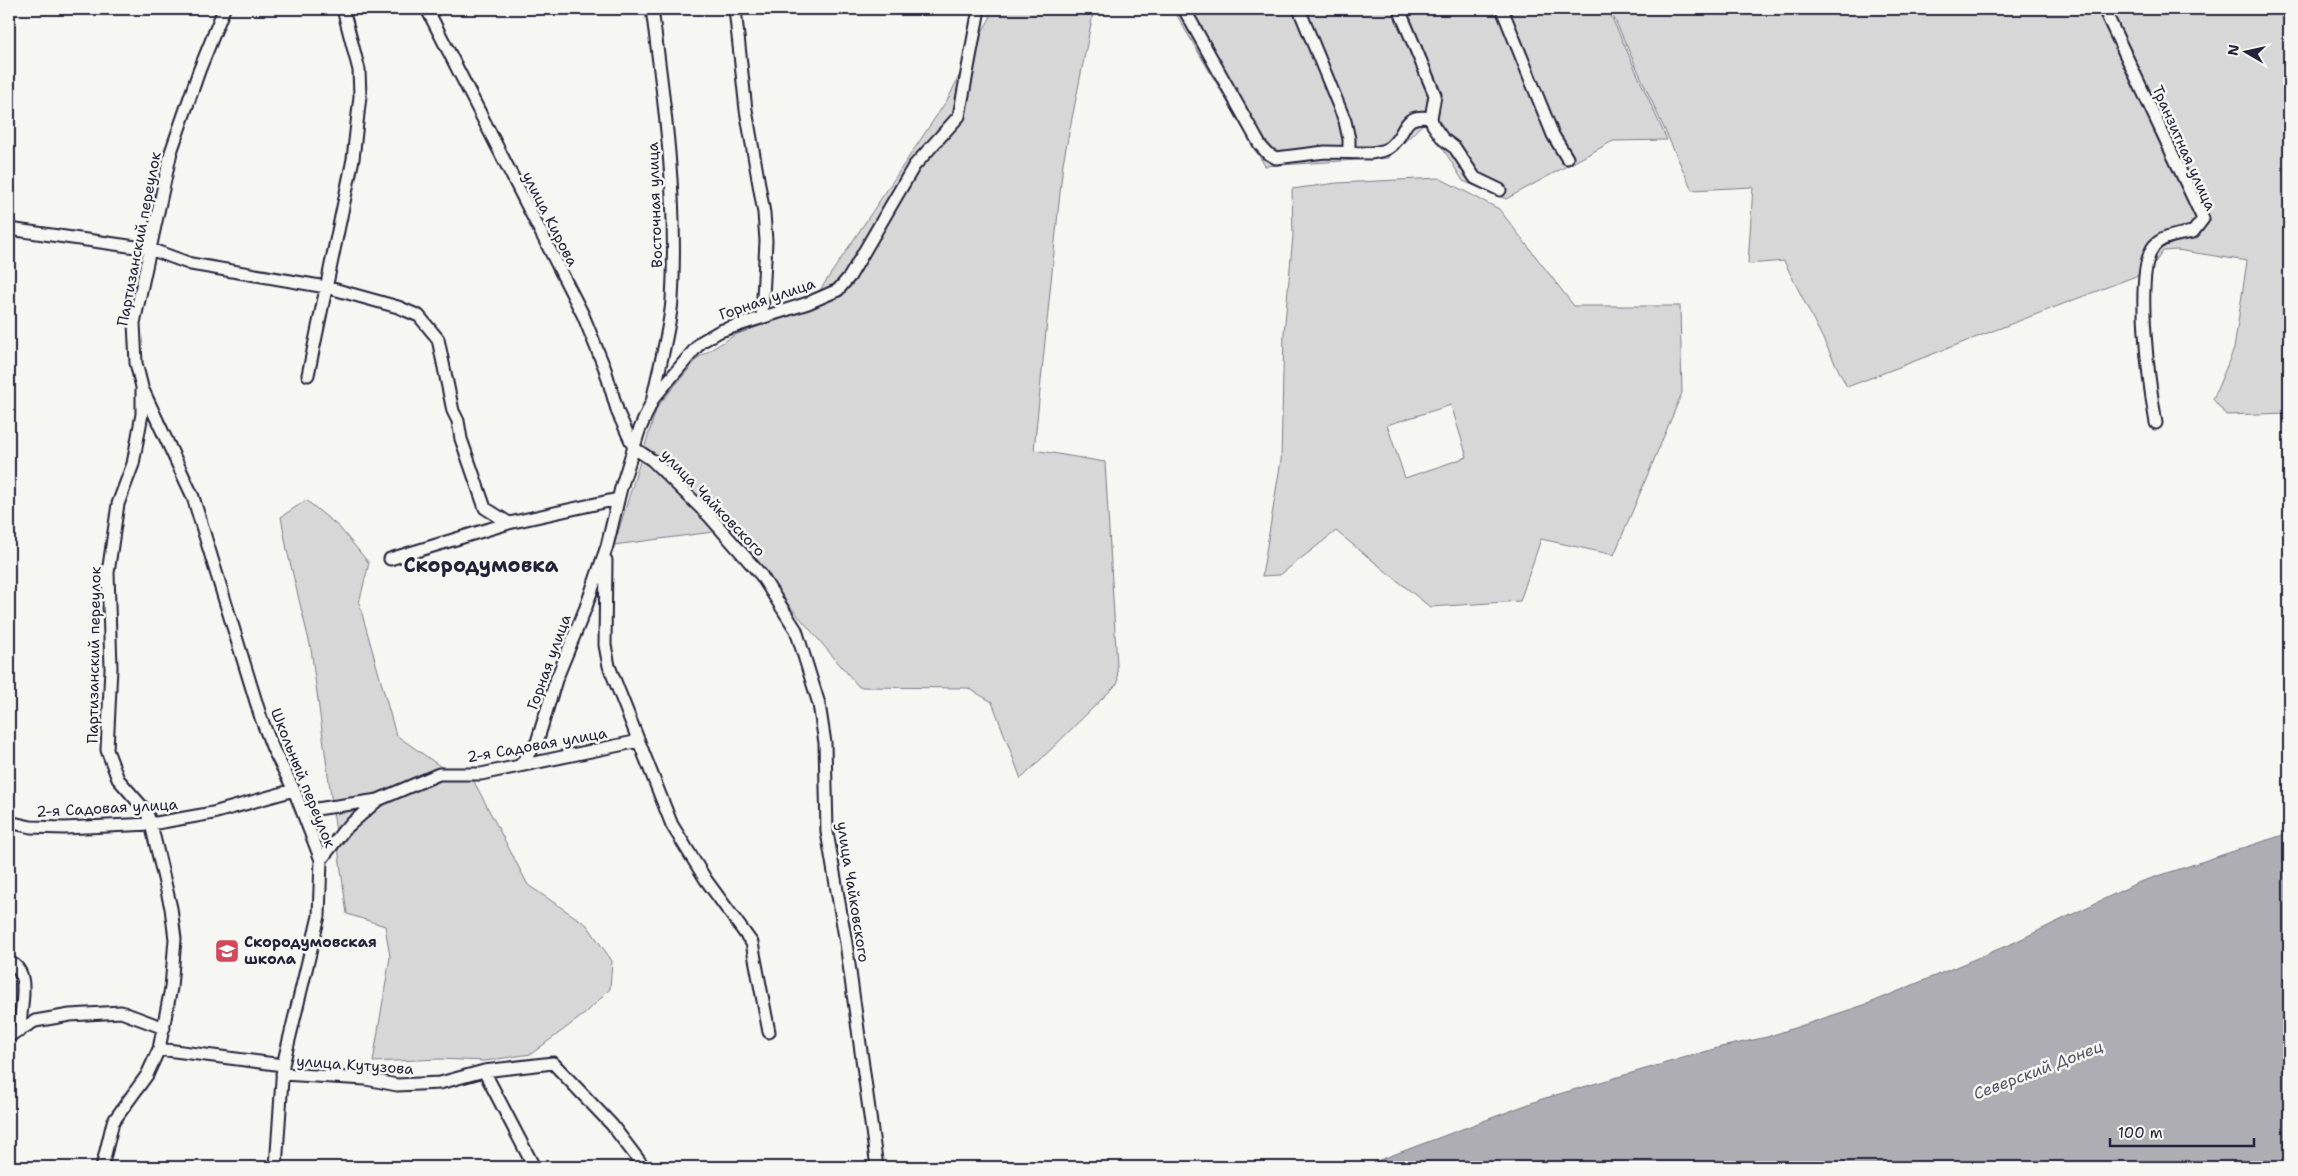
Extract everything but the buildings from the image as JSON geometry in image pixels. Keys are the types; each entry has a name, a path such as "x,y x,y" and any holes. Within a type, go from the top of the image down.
{"street":[{"name":"Партизанский переулок","path":"102,1167 113,1122 147,1075 158,1049 171,988 175,939 171,908 151,824 146,811 118,779 107,750 111,668 108,573 118,504 133,464 142,414 142,387 136,363 134,323 171,152 199,71 224,9"},
{"path":"308,375 354,159 360,96 359,70 343,9"},
{"name":"улица Кирова","path":"427,9 583,315 606,369 618,413 634,448"},
{"name":"Восточная улица","path":"652,9 667,122 674,249 672,302 653,399"},
{"path":"735,9 746,110 764,213 766,241 762,316"},
{"name":"Горная улица","path":"521,764 537,742 556,680 586,607 607,546 618,499 634,448 653,399 701,342 720,331 762,316 808,303 838,290 850,276 914,166 959,116 979,9"},
{"path":"1184,9 1260,145 1267,153 1276,158 1301,153 1371,153 1382,151 1397,140 1404,125 1410,120 1422,116 1431,118"},
{"path":"1299,9 1345,122 1349,139 1349,152"},
{"path":"1399,9 1435,94 1431,118 1433,124 1443,139 1455,148 1475,178 1500,190"},
{"path":"1502,9 1553,135 1567,158"},
{"name":"Транзитная улица","path":"2104,9 2203,220 2193,232 2172,236 2155,245 2146,263 2144,298 2149,385 2156,424"},
{"path":"9,229 150,248 191,264 326,287 398,307 419,316 438,339 453,411 458,421 461,439 485,508 509,523"},
{"name":"Школьный переулок","path":"142,387 192,497 272,749 294,790 321,860 319,916 283,1070 276,1167"},
{"name":"улица Чайковского","path":"634,448 652,460 710,517 761,575 796,630 819,704 825,743 827,832 846,943 877,1167"},
{"path":"390,559 509,523 618,499"},
{"path":"607,546 605,615 606,652 609,666 672,825 706,880 752,943 769,1032"},
{"name":"2-я Садовая улица","path":"321,860 344,830 378,800 440,774 480,774 639,741"},
{"name":"2-я Садовая улица","path":"9,822 31,827 64,828 151,824 213,813 294,790"},
{"path":"303,811 378,800"},
{"path":"9,962 17,965 20,970 23,995 19,1018 20,1031"},
{"path":"9,1036 35,1021 70,1015 121,1012 164,1028"},
{"name":"улица Кутузова","path":"158,1049 283,1070 366,1079 397,1085 440,1083 484,1072 553,1063 612,1125 644,1167"},
{"path":"484,1072 534,1167"}],"shaded area":[{"path":"990,9 1094,9 1063,163 1034,450 1105,462 1118,683 1021,779 992,702 968,688 859,687 747,556 728,530 614,545 657,407 699,357 735,335 808,308 949,97 968,57 990,18"},
{"path":"1173,9 1608,9 1667,140 1613,141 1506,199 1463,181 1426,121 1388,158 1265,166"},
{"path":"1610,9 2289,9 2289,416 2288,413 2226,415 2213,399 2234,349 2247,261 2177,250 2163,251 2149,271 1847,387 1784,261 1748,264 1753,187 1692,190"},
{"path":"1439,178 1499,209 1574,306 1680,306 1682,393 1614,555 1541,539 1520,601 1430,607 1336,531 1280,575 1262,576 1281,460 1284,333 1293,236 1292,189 1337,183","holes":["1451,405 1467,457 1405,478 1387,425"]},
{"path":"306,500 339,527 369,563 359,603 396,735 447,771 469,772 528,885 587,925 612,961 610,989 586,1013 531,1054 485,1061 439,1059 373,1062 390,957 385,926 347,914 311,649 281,517"}],"water":[{"name":"Северский Донец","path":"2289,833 2289,1167 1361,1167 1542,1099 1721,1047 1767,1037 1870,1003 2013,943 2137,883"}],"place":[{"name":"Скородумовская школа","path":"227,951"}],"district":[{"name":"Скородумовка","path":"481,565"}]}
